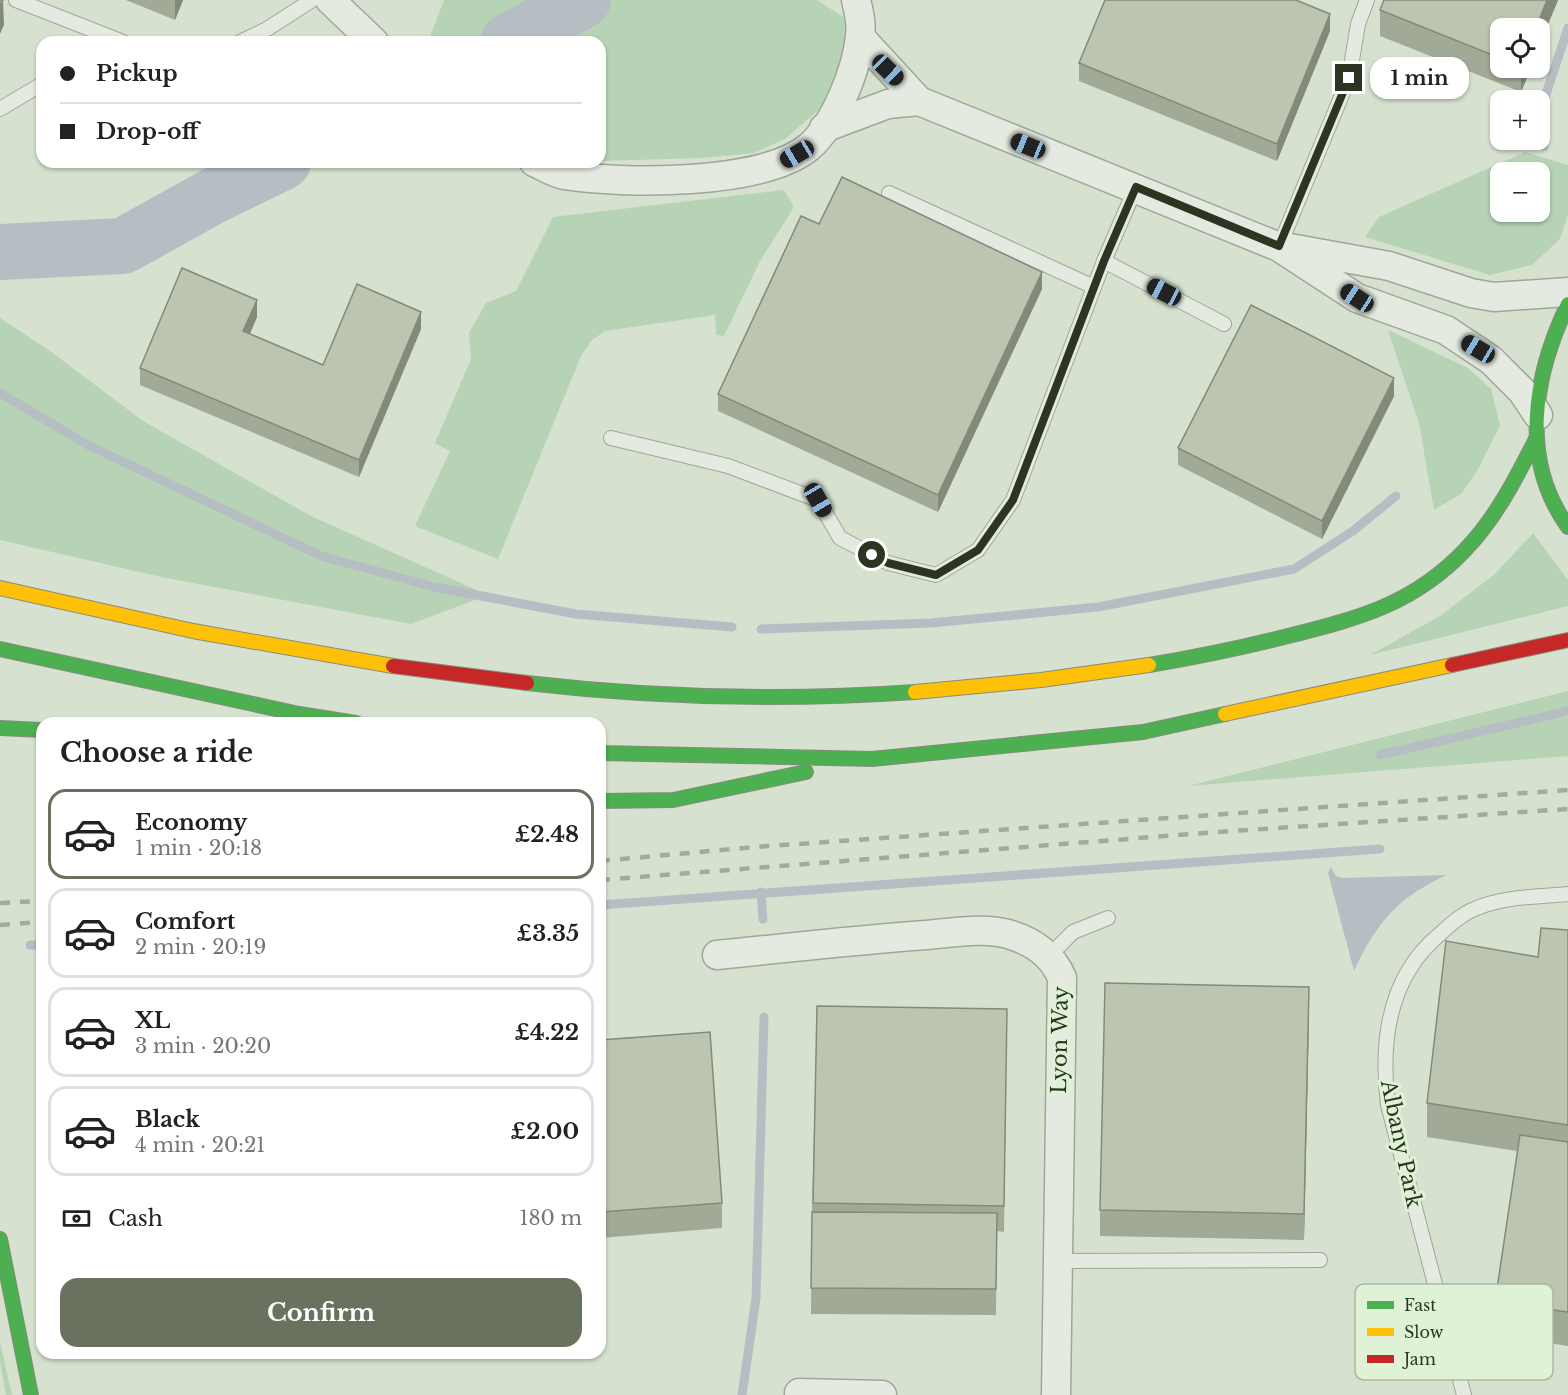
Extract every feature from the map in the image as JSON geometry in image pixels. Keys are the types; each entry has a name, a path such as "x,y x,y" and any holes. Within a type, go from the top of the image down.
{"main road":[{"path":"1568,304 1547,351 1540,380 1537,427 1544,482 1552,501 1568,527"},
{"path":"0,588 181,629 313,654 431,673 536,685 638,694 744,698 960,691 1211,656 1366,616 1402,599 1465,552 1493,520 1537,427"},
{"path":"606,801 673,800 872,759 1143,732 1568,640"},
{"path":"0,649 318,717"},
{"path":"0,728 36,730"},
{"path":"606,753 738,758 872,759"},
{"path":"0,1239 31,1395"}],"street":[{"path":"330,0 367,36"},
{"path":"546,168 561,175 644,180 745,174 785,161 810,147 838,108 860,37 860,18 856,0"},
{"path":"860,37 920,101 1061,160 1136,187 1279,246 1357,298 1446,330 1478,349 1522,392 1537,427"},
{"path":"825,128 888,104 920,101"},
{"path":"1279,246 1389,266 1471,293 1494,297 1568,292"},
{"name":"Lyon Way","path":"717,955 876,939 996,931 1020,938 1049,956 1058,967 1062,978 1056,1395"},
{"path":"799,1393 882,1395"}],"lane":[{"path":"16,0 102,36"},
{"path":"252,36 312,0"},
{"path":"1279,246 1349,78 1358,24 1367,0"},
{"path":"0,109 36,88"},
{"path":"611,438 728,466 818,500 840,538 888,563 936,575 978,550 1013,500 1104,261 1136,187"},
{"path":"889,193 1094,287"},
{"path":"1104,261 1224,324"},
{"name":"Albany Park","path":"1435,1284 1388,1105 1385,1061 1390,1015 1397,990 1410,964 1455,921 1477,908 1500,901 1568,894"},
{"path":"1049,956 1073,932 1108,918"},
{"path":"1057,1261 1320,1260"},
{"name":"Albany Park","path":"1460,1380 1464,1395"}],"green space":[{"path":"444,0 572,0 509,36 430,36"},
{"path":"595,0 817,0 845,18 844,63 822,107 785,139 754,153 703,158 606,161 606,36 529,36"},
{"path":"1525,152 1568,165 1568,215 1560,239 1532,265 1490,275 1365,237 1379,217 1490,168 1490,222 1550,222 1550,162 1503,162"},
{"path":"784,190 794,207 760,261 724,336 716,335 715,315 605,331 592,340 581,356 498,559 415,526 450,451 435,443 471,359 469,333 486,303 516,291 553,217"},
{"path":"0,318 50,351 143,421 311,516 488,595 411,624 161,577 0,540"},
{"path":"1388,330 1468,368 1491,389 1500,425 1477,471 1461,494 1434,510 1419,423"},
{"path":"1533,533 1568,580 1568,606 1370,655 1440,616 1495,574"},
{"path":"1568,691 1568,756 1188,786"},
{"path":"0,1342 12,1395 6,1395 0,1361"}],"shaded area":[{"path":"1331,867 1336,876 1342,878 1447,875 1415,893 1390,913 1371,939 1354,971 1328,873"}],"building":[{"path":"1105,0 1296,0 1330,14 1277,144 1079,63"},
{"path":"1384,0 1547,0 1540,18 1490,18 1490,54 1380,10"},
{"path":"842,177 1042,272 938,495 718,394 801,216 819,224"},
{"path":"182,268 257,300 243,331 323,365 357,284 421,312 359,460 140,368"},
{"path":"1251,305 1394,378 1322,521 1178,448"},
{"path":"1541,928 1568,930 1568,1125 1427,1103 1446,941 1538,957"},
{"path":"1105,983 1309,987 1304,1214 1100,1210"},
{"path":"817,1006 1007,1009 1004,1206 813,1203"},
{"path":"710,1032 722,1203 606,1212 606,1040"},
{"path":"1520,1135 1568,1142 1568,1312 1553,1310 1553,1284 1498,1284"},
{"path":"812,1212 997,1213 996,1289 811,1288"}],"waterway":[{"path":"519,36 583,0"},
{"path":"1547,90 1568,28"},
{"path":"0,252 123,246 213,196 271,168"},
{"path":"0,393 88,445 321,556 434,587 576,614 732,627"},
{"path":"761,629 931,623 1098,607 1294,569 1353,531 1396,496"},
{"path":"1380,755 1568,711"},
{"path":"606,905 1380,849"},
{"path":"761,892 763,919"},
{"path":"30,945 36,945"},
{"path":"742,1395 756,1298 764,1017"}],"railway":[{"path":"606,860 755,847 1568,790"},
{"path":"606,880 1217,832 1568,809"},
{"path":"0,903 36,901"},
{"path":"0,925 36,922"}],"traffic: fast":[{"path":"1568,304 1547,359 1540,388 1537,417 1538,445 1543,473 1553,501 1568,527"},
{"path":"1149,665 1239,648 1317,629 1363,615 1406,596 1446,568 1476,538 1505,497 1536,439"},
{"path":"0,649 318,717"},
{"path":"527,683 672,695 769,697 915,692"},
{"path":"606,753 872,759 1143,732 1225,714"},
{"path":"0,728 36,730"},
{"path":"606,801 673,800 806,772"},
{"path":"0,1239 31,1395"}],"traffic: slow":[{"path":"0,588 193,631 393,666"},
{"path":"915,692 1041,680 1149,665"},
{"path":"1225,714 1452,665"}],"traffic: jam":[{"path":"1452,665 1568,640"},
{"path":"393,666 527,683"}],"route":[{"path":"872,555 888,563 936,575 978,550 1013,500 1104,261 1136,187 1279,246 1349,78"}]}
